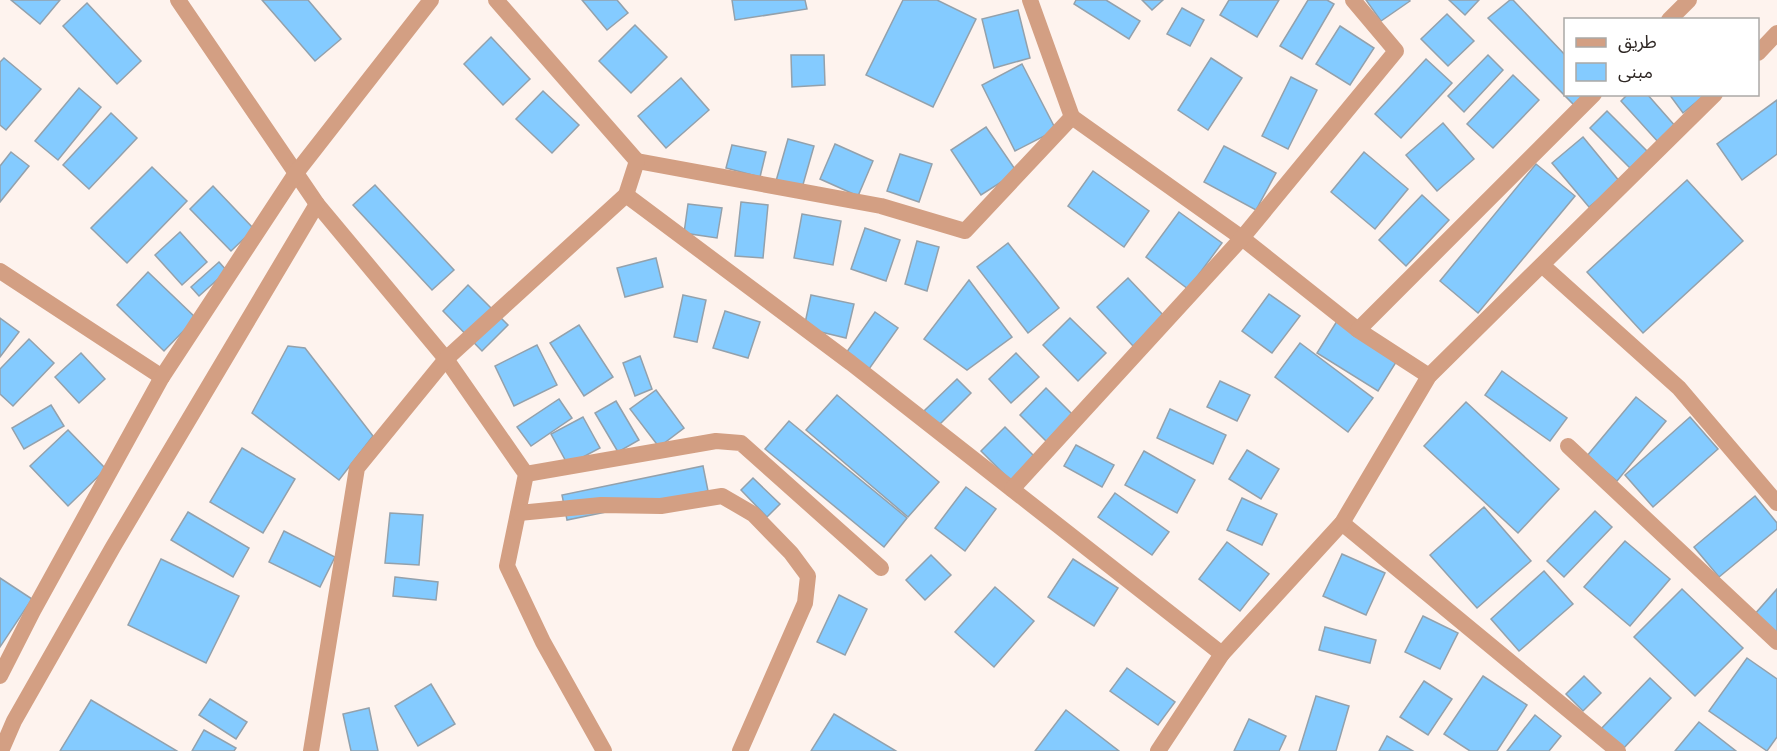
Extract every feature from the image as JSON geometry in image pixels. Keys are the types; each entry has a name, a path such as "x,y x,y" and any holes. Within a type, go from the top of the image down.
{"street":[{"path":"178,0 317,204 446,359 526,474 507,566 543,642 604,751"},
{"path":"0,676 33,611 162,377 296,173 431,0"},
{"path":"496,0 637,161 881,206 965,231 1072,117"},
{"path":"1030,0 1072,117 1242,238 1358,330 1429,376"},
{"path":"1012,489 1242,238 1396,51 1353,0"},
{"path":"1671,18 1689,0"},
{"path":"1759,52 1777,33"},
{"path":"1358,330 1592,96"},
{"path":"1158,751 1222,654 1342,523 1429,376 1713,96"},
{"path":"311,751 357,468 446,359 626,195 637,161"},
{"path":"626,195 851,363 1222,654"},
{"path":"2,751 14,721 113,547 317,204"},
{"path":"1542,265 1679,388 1777,502"},
{"path":"0,271 162,377"},
{"path":"526,474 716,441 741,443 881,568"},
{"path":"1568,446 1777,642"},
{"path":"519,513 601,506 661,506 722,496 753,514 791,553 808,576 804,603 740,751"},
{"path":"1342,523 1618,751"}],"building":[{"path":"11,0 60,0 40,24"},
{"path":"262,0 308,0 341,39 315,61"},
{"path":"582,0 617,0 628,13 607,30"},
{"path":"732,0 805,0 807,9 735,20"},
{"path":"903,0 937,0 976,19 933,107 866,75"},
{"path":"1076,0 1106,0 1140,21 1129,39 1074,4"},
{"path":"1142,0 1163,0 1152,10"},
{"path":"1229,0 1279,0 1257,37 1220,15"},
{"path":"1308,0 1327,0 1334,4 1302,59 1280,46"},
{"path":"1366,0 1409,0 1410,1 1381,21"},
{"path":"1449,0 1479,0 1465,15"},
{"path":"1513,0 1564,54 1564,95 1488,18"},
{"path":"87,3 141,61 117,84 63,26"},
{"path":"1182,8 1204,20 1190,46 1167,34"},
{"path":"1018,10 1030,58 994,68 982,19"},
{"path":"1447,14 1474,41 1448,66 1421,39"},
{"path":"635,25 667,57 631,93 599,61"},
{"path":"1340,26 1374,48 1350,85 1316,64"},
{"path":"491,37 530,79 503,105 464,64"},
{"path":"791,55 824,55 825,85 792,87"},
{"path":"1488,55 1503,70 1464,112 1448,96"},
{"path":"4,58 41,89 6,130 0,125 0,62"},
{"path":"1211,58 1242,78 1208,130 1178,110"},
{"path":"1426,59 1452,83 1401,138 1375,114"},
{"path":"1022,64 1056,130 1015,151 982,85"},
{"path":"1513,75 1539,100 1493,148 1467,124"},
{"path":"1291,77 1317,90 1288,149 1262,136"},
{"path":"681,78 709,110 666,148 638,116"},
{"path":"79,88 101,107 58,160 35,141"},
{"path":"543,91 579,125 552,153 516,119"},
{"path":"1565,96 1586,96 1577,108"},
{"path":"1626,96 1649,96 1676,127 1659,143 1621,101"},
{"path":"1670,96 1704,96 1683,113"},
{"path":"1777,100 1777,154 1742,180 1717,144"},
{"path":"1607,111 1652,156 1635,173 1590,128"},
{"path":"111,113 137,138 89,189 63,165"},
{"path":"1443,123 1474,159 1437,191 1406,155"},
{"path":"986,127 1017,172 981,195 951,150"},
{"path":"1583,137 1620,182 1589,207 1552,163"},
{"path":"788,139 814,146 802,188 776,181"},
{"path":"835,144 873,161 858,196 820,179"},
{"path":"732,145 766,152 760,177 726,168"},
{"path":"1224,146 1276,173 1256,210 1204,182"},
{"path":"11,152 29,166 0,202 0,166"},
{"path":"1364,152 1408,189 1375,229 1331,192"},
{"path":"900,154 932,164 919,202 887,191"},
{"path":"1536,164 1575,196 1478,313 1440,281"},
{"path":"152,167 187,201 127,263 91,228"},
{"path":"1093,171 1149,211 1124,247 1068,206"},
{"path":"1687,180 1743,241 1643,333 1587,272"},
{"path":"375,185 454,270 432,290 353,205"},
{"path":"213,186 254,229 231,251 190,209"},
{"path":"1422,195 1449,220 1406,266 1379,240"},
{"path":"741,202 768,205 763,258 735,256"},
{"path":"688,204 722,208 717,238 684,233"},
{"path":"1179,212 1222,243 1188,289 1146,257"},
{"path":"802,214 841,221 833,265 794,258"},
{"path":"865,228 900,240 886,281 851,269"},
{"path":"180,232 207,262 182,285 155,255"},
{"path":"917,241 939,247 927,291 905,284"},
{"path":"1008,243 1059,308 1028,333 977,267"},
{"path":"656,258 663,287 625,297 617,268"},
{"path":"219,262 227,271 199,296 191,287"},
{"path":"148,272 196,318 164,351 117,305"},
{"path":"1128,278 1164,316 1133,346 1097,307"},
{"path":"969,280 1012,337 967,370 924,339"},
{"path":"468,285 508,325 482,351 443,311"},
{"path":"1269,294 1300,316 1272,353 1242,331"},
{"path":"683,295 706,300 697,342 674,337"},
{"path":"811,295 854,304 846,338 804,328"},
{"path":"725,311 760,322 748,358 713,348"},
{"path":"875,312 898,328 869,369 846,353"},
{"path":"0,318 19,332 0,357"},
{"path":"1070,318 1106,353 1078,381 1043,345"},
{"path":"1337,321 1398,359 1378,391 1317,353"},
{"path":"579,325 613,377 584,396 550,343"},
{"path":"29,339 54,363 13,406 0,394 0,369"},
{"path":"1300,343 1373,398 1348,432 1275,377"},
{"path":"537,345 557,385 514,406 495,366"},
{"path":"288,346 305,348 373,436 339,480 252,413"},
{"path":"81,353 105,379 79,403 55,377"},
{"path":"1016,353 1039,377 1011,403 989,379"},
{"path":"640,356 652,389 635,396 623,363"},
{"path":"1502,371 1567,418 1550,441 1485,395"},
{"path":"957,379 971,393 939,425 924,411"},
{"path":"1220,381 1250,395 1237,421 1207,407"},
{"path":"1046,388 1075,417 1048,443 1020,415"},
{"path":"656,390 684,428 659,447 630,409"},
{"path":"837,395 939,482 908,517 806,430"},
{"path":"1636,397 1666,421 1617,481 1587,456"},
{"path":"559,399 572,418 531,446 517,427"},
{"path":"616,401 639,440 618,452 595,413"},
{"path":"1466,402 1559,489 1518,533 1424,446"},
{"path":"51,405 64,426 24,449 12,428"},
{"path":"1170,409 1226,435 1213,464 1157,438"},
{"path":"583,417 600,448 568,465 551,434"},
{"path":"1690,417 1718,449 1653,507 1625,475"},
{"path":"789,421 907,518 884,547 765,449"},
{"path":"1005,427 1035,457 1011,481 981,451"},
{"path":"68,430 106,469 68,506 30,466"},
{"path":"1076,445 1114,465 1102,487 1064,466"},
{"path":"242,448 295,479 263,533 210,502"},
{"path":"1247,450 1279,469 1261,499 1229,479"},
{"path":"1144,451 1195,480 1177,513 1125,485"},
{"path":"703,466 708,491 567,520 562,495"},
{"path":"753,478 780,504 767,517 741,490"},
{"path":"966,487 996,509 965,551 935,528"},
{"path":"1115,493 1169,532 1152,555 1098,517"},
{"path":"1755,496 1777,523 1777,529 1719,577 1694,547"},
{"path":"1242,498 1277,514 1262,545 1227,530"},
{"path":"1484,507 1531,561 1477,608 1430,555"},
{"path":"1595,511 1612,527 1564,577 1547,561"},
{"path":"188,512 249,548 233,577 171,540"},
{"path":"390,513 423,515 419,565 385,563"},
{"path":"284,531 335,557 320,587 269,562"},
{"path":"1625,541 1670,579 1630,626 1584,587"},
{"path":"1227,542 1269,574 1240,611 1199,579"},
{"path":"1342,554 1385,573 1366,615 1323,596"},
{"path":"931,555 951,575 925,600 906,580"},
{"path":"161,559 239,596 206,663 128,625"},
{"path":"1073,559 1118,588 1094,626 1048,597"},
{"path":"1544,571 1573,604 1519,651 1491,619"},
{"path":"395,577 438,582 436,600 393,596"},
{"path":"0,578 32,599 0,647"},
{"path":"995,587 1034,621 994,667 955,632"},
{"path":"1682,589 1743,648 1695,696 1634,637"},
{"path":"1777,589 1777,635 1754,615"},
{"path":"839,595 867,609 845,655 817,642"},
{"path":"1423,616 1458,633 1440,669 1405,652"},
{"path":"1325,627 1376,640 1370,663 1319,650"},
{"path":"1747,658 1777,679 1777,737 1767,751 1709,711"},
{"path":"1127,668 1175,702 1158,725 1110,691"},
{"path":"1483,676 1527,705 1497,751 1470,751 1444,734"},
{"path":"1584,676 1601,693 1583,711 1566,694"},
{"path":"1650,678 1671,698 1621,751 1599,731"},
{"path":"1424,681 1452,699 1428,735 1400,717"},
{"path":"431,684 455,724 418,746 395,706"},
{"path":"1316,696 1349,706 1336,751 1299,751"},
{"path":"210,699 247,722 236,739 199,715"},
{"path":"91,700 177,751 60,751"},
{"path":"369,708 378,751 351,751 343,714"},
{"path":"1066,710 1119,751 1035,751"},
{"path":"834,714 896,751 811,751"},
{"path":"1535,715 1561,736 1549,751 1507,751"},
{"path":"1249,719 1286,736 1279,751 1234,751"},
{"path":"1699,722 1736,751 1675,751"},
{"path":"204,730 236,748 234,751 192,751"},
{"path":"1387,736 1413,751 1379,751"}]}
